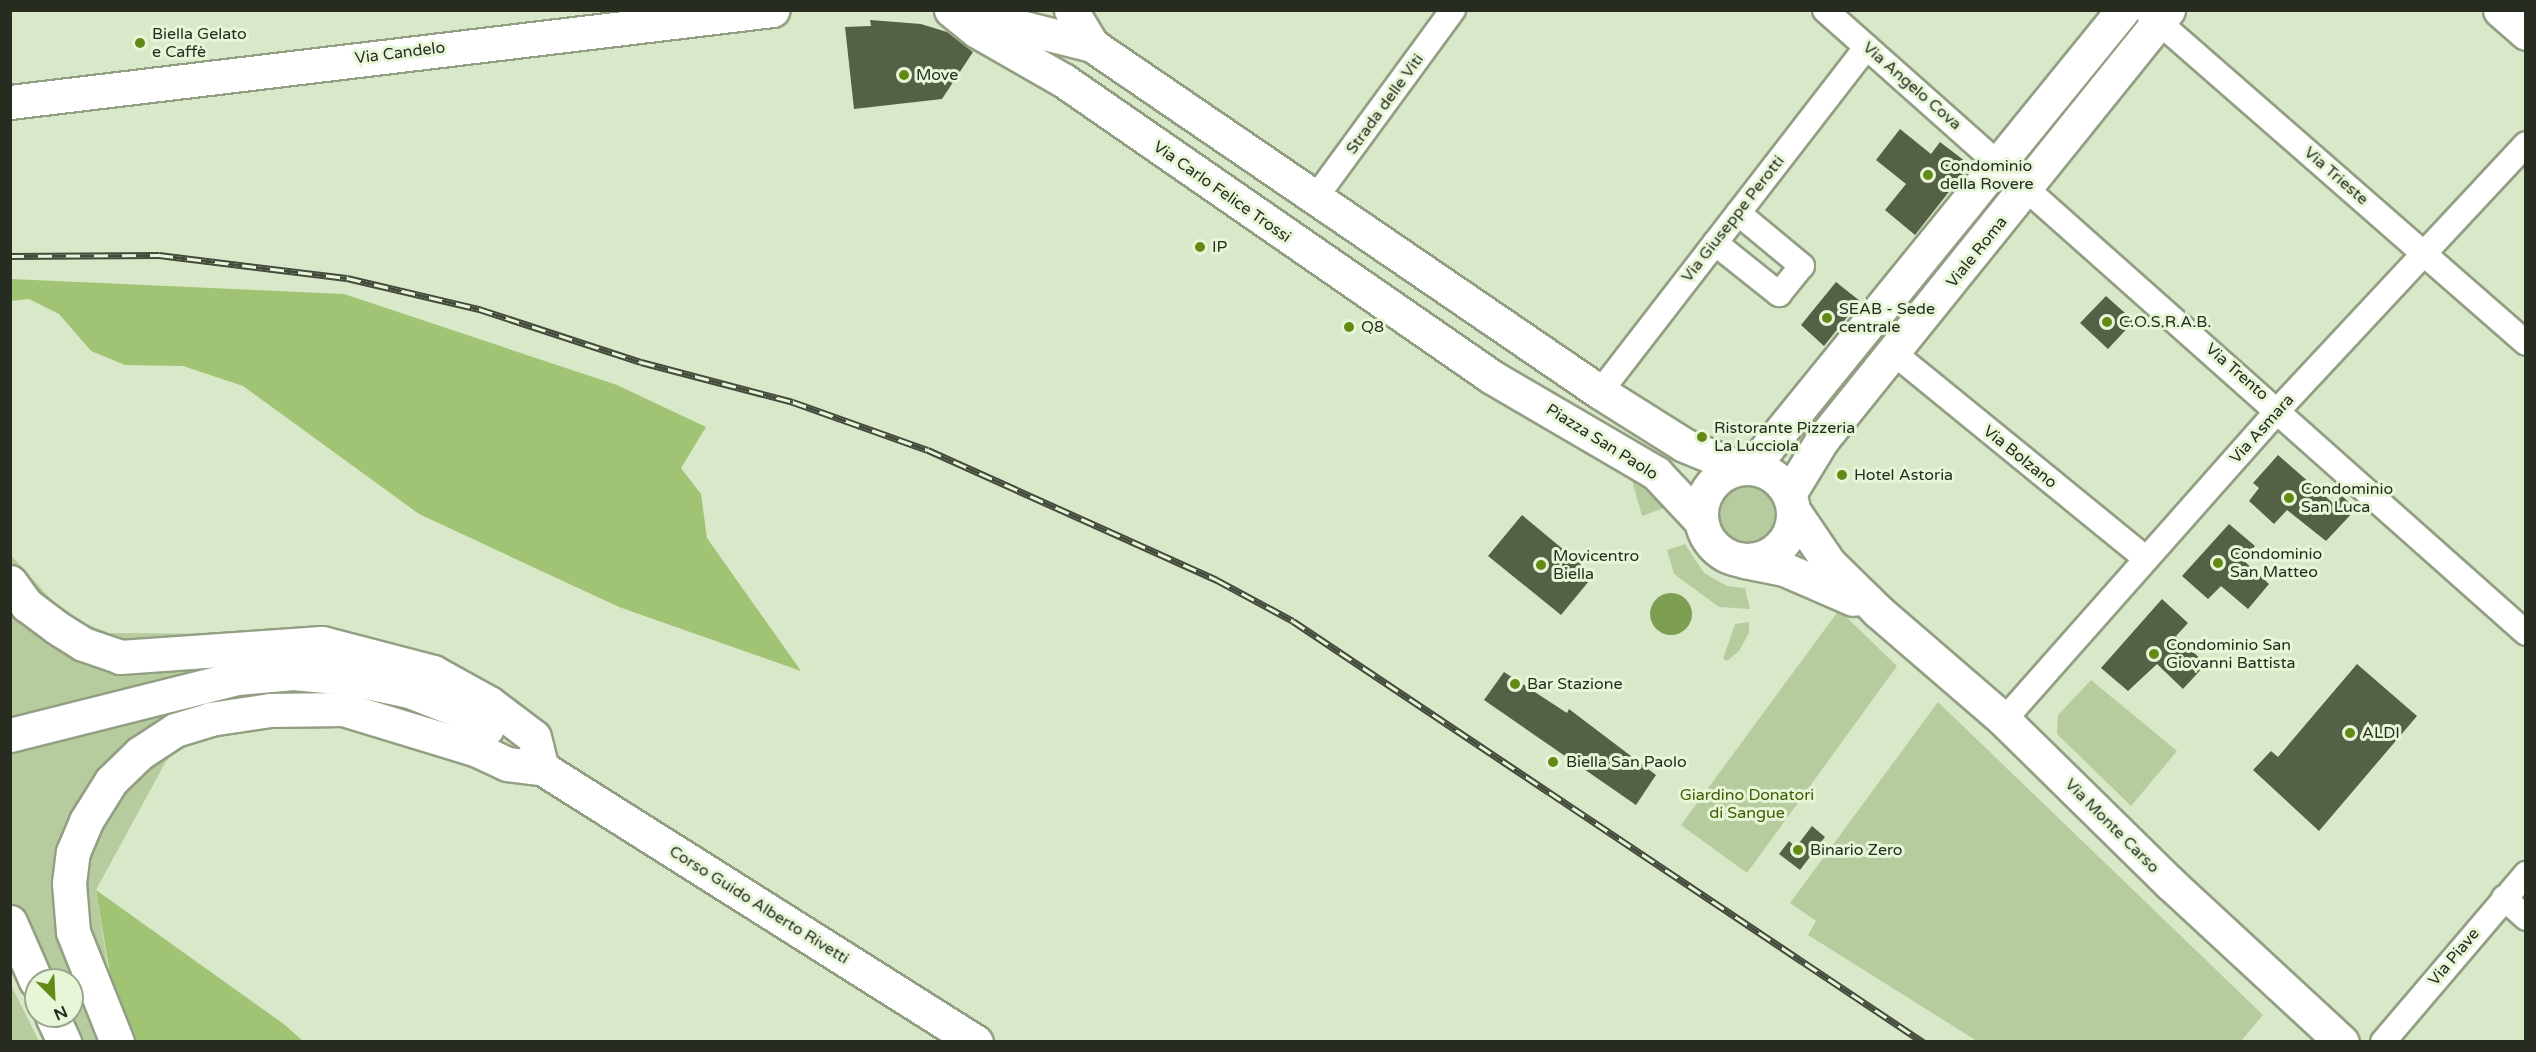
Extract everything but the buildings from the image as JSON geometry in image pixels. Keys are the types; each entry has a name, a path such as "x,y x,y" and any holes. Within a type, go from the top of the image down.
{"main road":[{"name":"Via Candelo","path":"17,105 425,49 694,23 771,10"},
{"name":"Via Carlo Felice Trossi","path":"951,10 977,31 1063,80 1492,377"},
{"path":"993,10 1008,24 1092,45 1600,392 1684,446 1774,476 1791,502 1788,536 1779,547 1754,560 1739,560"},
{"path":"1071,10 1092,45"},
{"path":"1701,521 1710,486 1746,468 2000,162 2122,10"},
{"path":"2500,10 2526,33"},
{"name":"Viale Roma","path":"1791,502 1822,440 1895,354 2028,189 2157,14"},
{"name":"Piazza San Paolo","path":"1492,377 1656,472 1701,521 1714,546 1739,560"},
{"name":"Via Monte Carso","path":"1791,502 1829,564 1879,612 2004,720 2170,883 2342,1041"},
{"name":"Via Monte Carso","path":"1739,560 1821,582 1879,612"},
{"path":"10,582 27,605 56,627 84,644 120,657 322,643 433,672 489,703 534,736 542,768 507,764 475,749 343,709 270,710 210,720 175,730 140,753 111,781 86,821 73,852 69,883 73,932 117,1041"},
{"name":"Corso Guido Alberto Rivetti","path":"21,732 237,678 293,673 348,678 409,691 463,712 542,768 976,1041"},
{"path":"10,922 30,968"}],"street":[{"name":"Strada delle Viti","path":"1317,197 1453,10"},
{"name":"Via Angelo Cova","path":"1826,10 2000,162"},
{"name":"Via Trieste","path":"2157,14 2526,343"},
{"name":"Via Giuseppe Perotti","path":"1600,392 1867,47"},
{"name":"Via Asmara","path":"2004,720 2279,409 2427,254 2526,144"},
{"name":"Via Trento","path":"2000,162 2279,409 2526,633"},
{"path":"1715,243 1779,294 1802,266 1738,213"},
{"name":"Via Bolzano","path":"1895,354 2146,560"},
{"name":"Via Piave","path":"2384,1041 2526,873"},
{"path":"2504,898 2526,918"}],"green space":[{"path":"1635,475 1664,503 1664,508 1642,516 1632,480"},
{"path":"1749,485 1761,487 1772,494 1779,505 1781,517 1779,529 1772,540 1761,547 1749,549 1737,547 1726,540 1719,529 1717,517 1719,505 1726,494 1737,487"},
{"path":"1685,544 1704,573 1727,586 1745,588 1750,609 1719,607 1674,574 1667,550"},
{"path":"10,554 66,616 109,633 261,634 165,763 96,890 119,1041 67,1041 60,1028 84,1028 84,968 31,968 11,919"},
{"name":"Giardino Donatori di Sangue","path":"1839,610 1897,666 1747,873 1681,825"},
{"path":"1749,622 1749,633 1739,651 1727,661 1723,659 1735,624"},
{"path":"2091,680 2177,751 2131,806 2057,734 2058,715"},
{"path":"1938,702 2263,1015 2241,1041 1977,1041 1808,935 1816,921 1790,903"},
{"path":"11,985 24,1011 24,1028 32,1028 39,1041 11,1041"}],"shaded area":[{"path":"11,279 344,294 617,385 706,427 681,468 701,494 707,538 801,671 619,607 419,514 243,386 183,366 125,365 91,351 59,314 29,299 11,301"},
{"path":"1671,593 1686,599 1692,614 1686,629 1671,635 1656,629 1650,614 1656,599"},
{"path":"96,890 285,1025 303,1041 121,1041"}],"railway":[{"path":"10,256 159,255 347,278 479,309 641,362 793,402 928,450 1217,580 1293,621 1923,1042"}],"place":[{"name":"Biella Gelato e Caffè","path":"140,43"},
{"name":"Move","path":"904,75"},
{"name":"Condominio della Rovere","path":"1928,175"},
{"name":"IP","path":"1200,247"},
{"name":"SEAB - Sede centrale","path":"1827,318"},
{"name":"C.O.S.R.A.B.","path":"2107,322"},
{"name":"Q8","path":"1349,327"},
{"name":"Ristorante Pizzeria La Lucciola","path":"1702,437"},
{"name":"Hotel Astoria","path":"1842,475"},
{"name":"Condominio San Luca","path":"2289,498"},
{"name":"Condominio San Matteo","path":"2218,563"},
{"name":"Movicentro Biella","path":"1541,565"},
{"name":"Condominio San Giovanni Battista","path":"2154,654"},
{"name":"Bar Stazione","path":"1515,684"},
{"name":"ALDI","path":"2350,733"},
{"name":"Biella San Paolo","path":"1553,762"},
{"name":"Binario Zero","path":"1798,850"}]}
